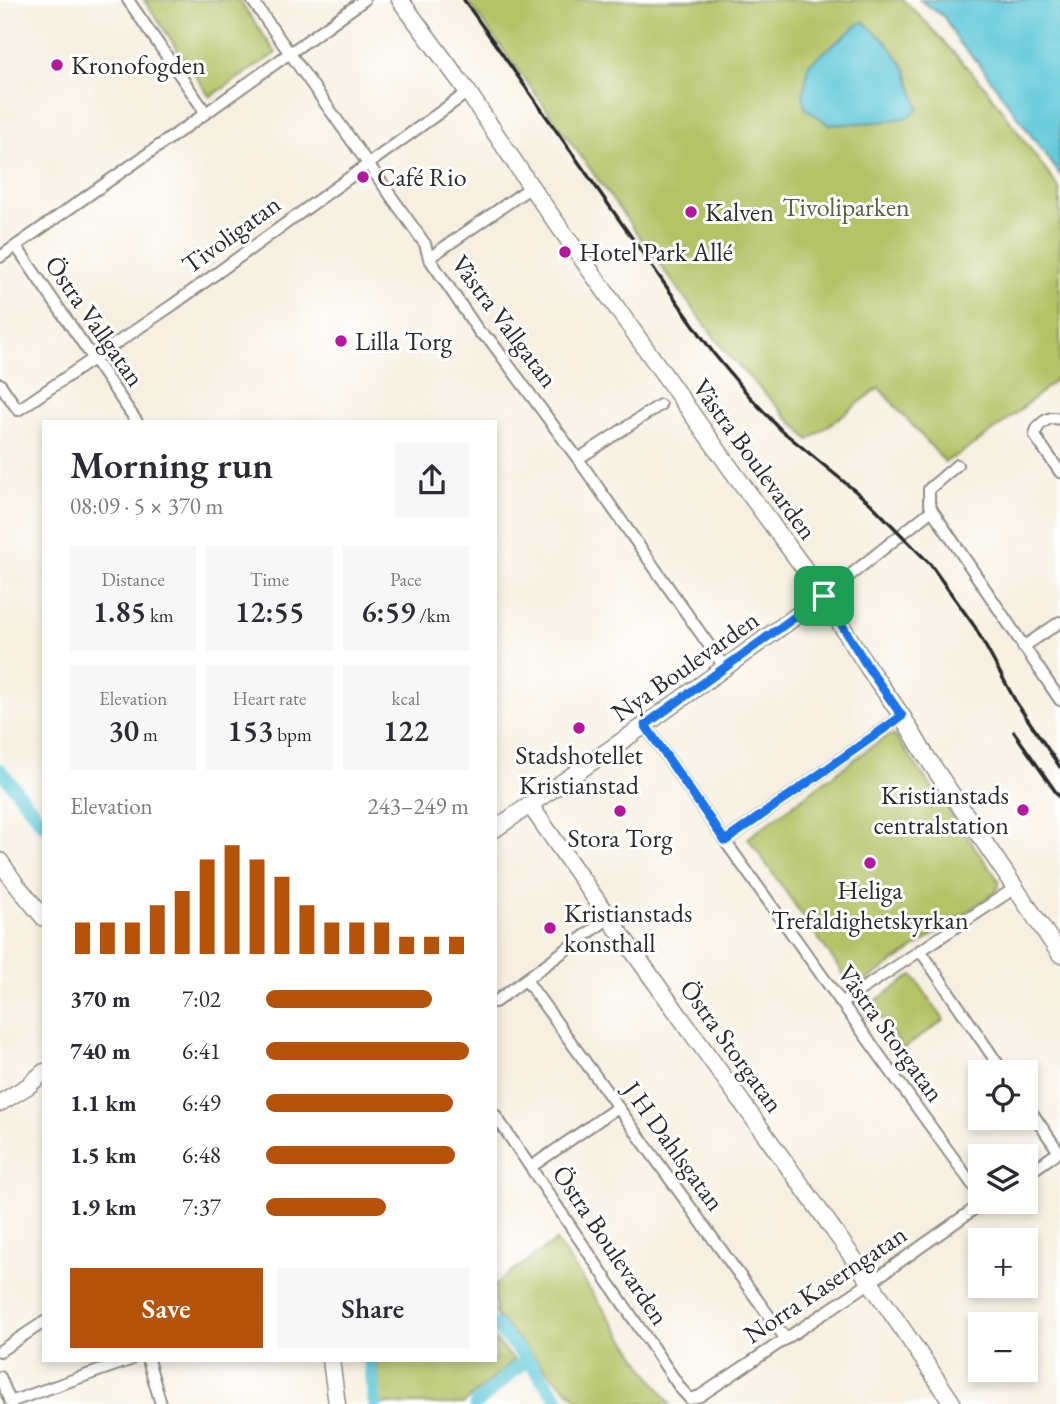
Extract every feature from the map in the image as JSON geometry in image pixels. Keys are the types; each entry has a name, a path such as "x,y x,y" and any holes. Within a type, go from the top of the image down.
{"street":[{"path":"128,0 206,113"},
{"name":"Västra Vallgatan","path":"252,0 425,244 429,258 480,333 490,340 578,459 725,668"},
{"path":"0,257 364,0"},
{"name":"Västra Boulevarden","path":"400,0 468,92 531,187 723,458 824,596 926,756 1060,954"},
{"name":"Tivoligatan","path":"0,384 18,410 174,304 468,92"},
{"path":"429,258 531,187"},
{"name":"Östra Vallgatan","path":"16,246 136,420"},
{"path":"578,459 660,405"},
{"path":"1060,419 1055,417 1046,420 1035,436 1060,472"},
{"path":"957,465 929,489 932,510 1060,700"},
{"name":"Nya Boulevarden","path":"497,828 824,596 932,510"},
{"path":"1023,647 1060,622"},
{"path":"725,841 902,716"},
{"name":"Västra Storgatan","path":"645,725 725,841 968,1178"},
{"name":"Östra Storgatan","path":"530,805 871,1282 953,1404"},
{"path":"0,860 42,916"},
{"path":"841,1003 1015,888"},
{"path":"497,1001 609,918"},
{"path":"920,950 995,1060"},
{"name":"J H Dahlsgatan","path":"526,980 785,1338"},
{"path":"0,1103 42,1074"},
{"path":"531,1167 618,1107"},
{"name":"Östra Boulevarden","path":"497,1118 690,1399"},
{"path":"1038,1121 1059,1152 1038,1167"},
{"name":"Norra Kaserngatan","path":"690,1399 700,1396 968,1214"},
{"path":"0,1351 42,1323"},
{"path":"0,1377 11,1403 124,1362"},
{"path":"149,1362 161,1404"},
{"path":"331,1362 337,1404"}],"green space":[{"path":"144,0 239,0 276,53 210,97"},
{"name":"Tivoliparken","path":"467,0 903,0 985,87 1060,190 1060,376 990,433 945,462 879,388 809,440 729,356"},
{"path":"893,735 999,881 999,886 996,892 854,989 748,838 885,737"},
{"path":"913,975 944,1020 903,1049 874,1007 864,1013 864,1009"},
{"path":"556,1241 670,1404 583,1404 544,1368 497,1316 497,1283"},
{"path":"497,1342 514,1360 463,1404 380,1404 377,1362 497,1362"}],"water":[{"path":"920,0 1060,0 1060,175 977,61 959,43 944,17"},
{"path":"863,21 887,43 906,69 919,109 909,117 830,125 805,108 803,95 809,64"}],"waterway":[{"path":"0,770 42,822"},
{"path":"497,1327 527,1359 562,1404"},
{"path":"476,1404 527,1359"},
{"path":"370,1362 375,1404"}],"railway":[{"path":"464,0 714,354 781,430 871,504 930,564 975,627 1016,702 1060,767"},
{"path":"1014,732 1060,798"}],"place":[{"name":"Kronofogden","path":"57,65"},
{"name":"Café Rio","path":"363,177"},
{"name":"Kalven","path":"691,212"},
{"name":"Hotel Park Allé","path":"565,252"},
{"name":"Lilla Torg","path":"341,341"},
{"name":"Stadshotellet Kristianstad","path":"579,728"},
{"name":"Kristianstads centralstation","path":"1023,810"},
{"name":"Stora Torg","path":"620,811"},
{"name":"Heliga Trefaldighetskyrkan","path":"870,863"},
{"name":"Kristianstads konsthall","path":"550,928"}],"route":[{"path":"824,596 836,619 902,716 725,841 645,725 824,596"}]}
